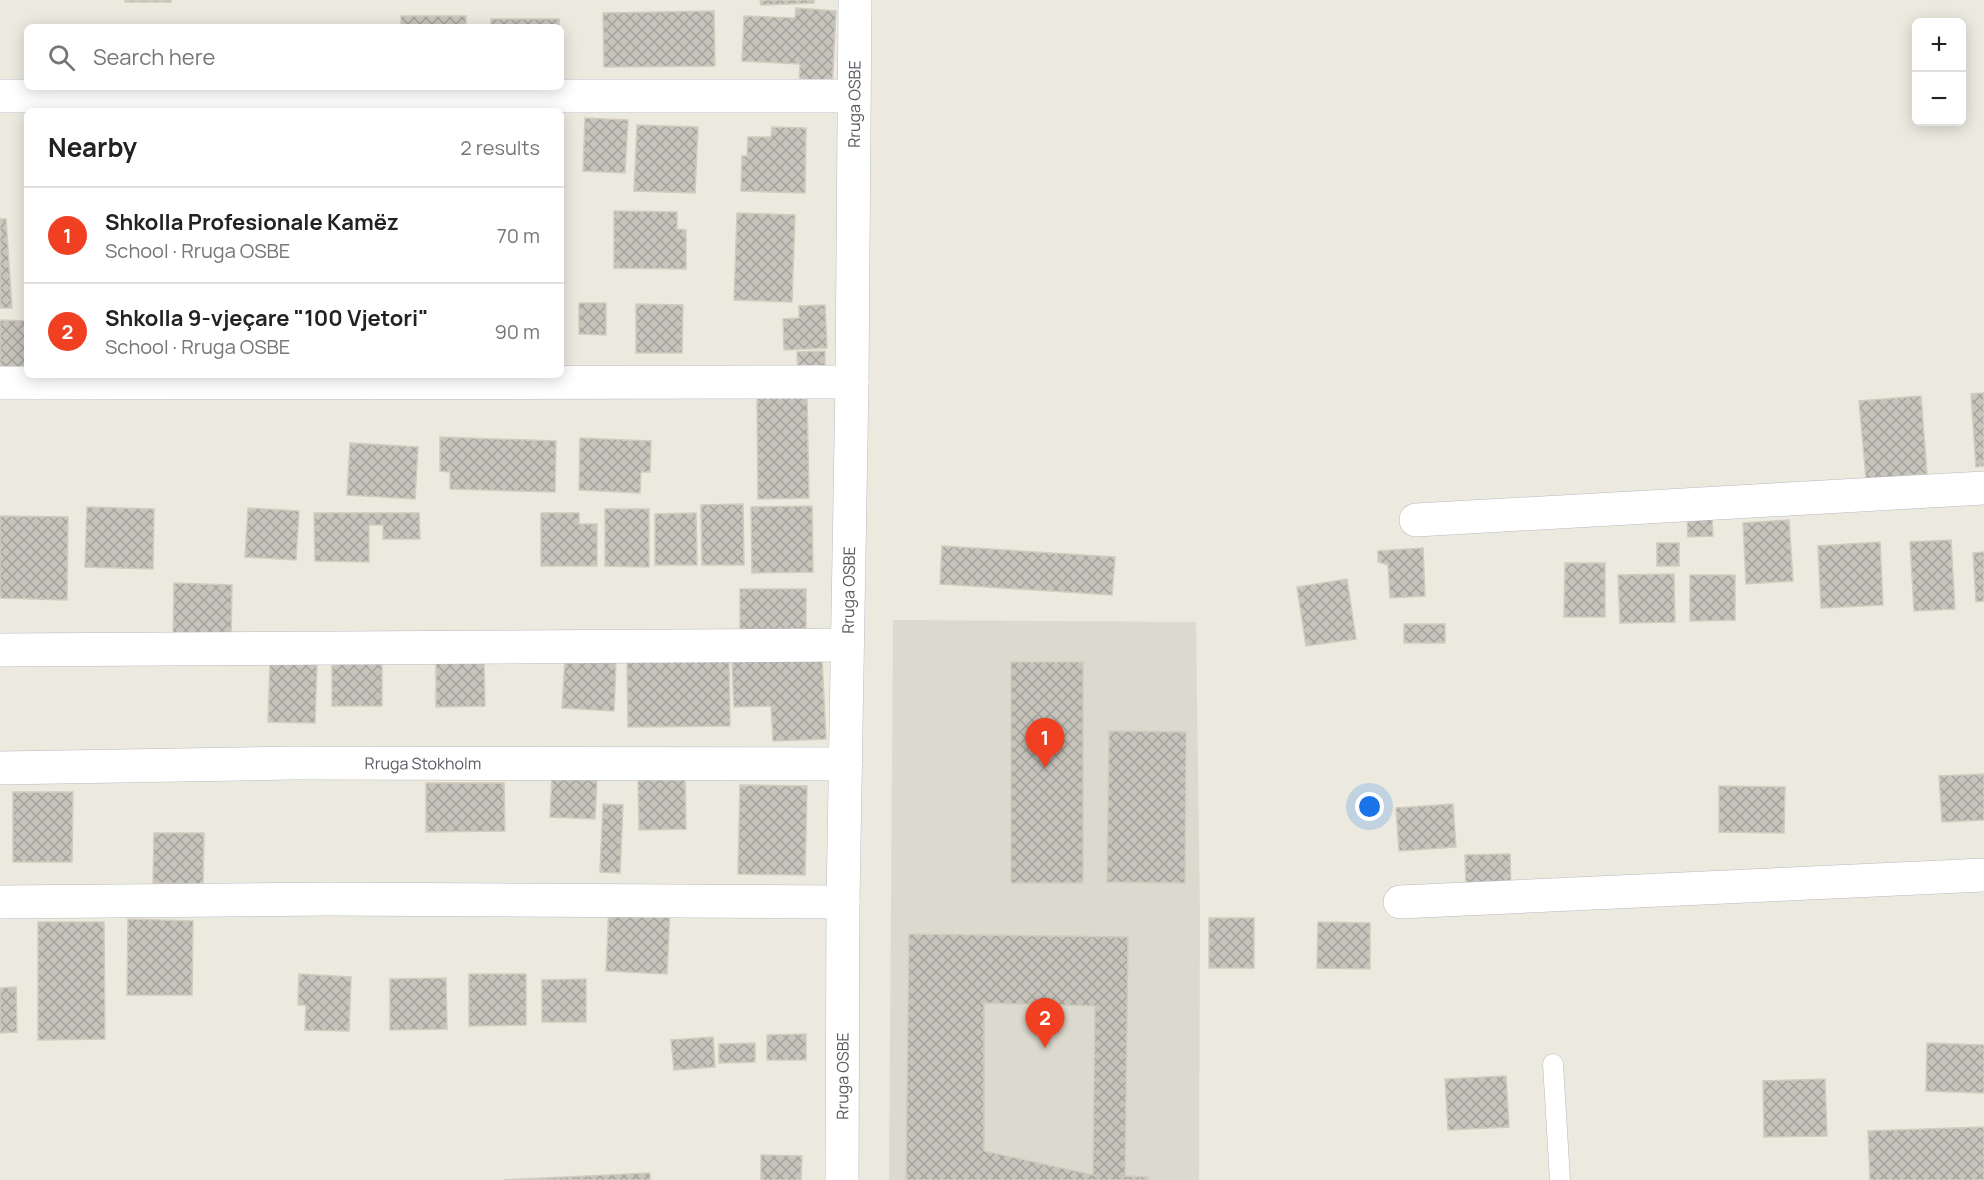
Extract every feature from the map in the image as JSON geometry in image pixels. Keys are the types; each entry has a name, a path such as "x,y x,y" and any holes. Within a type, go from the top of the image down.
{"street":[{"name":"Rruga OSBE","path":"842,1180 843,902 852,382 855,0"},
{"path":"0,96 853,96"},
{"path":"0,383 852,382"},
{"path":"1416,520 1984,488"},
{"path":"0,650 847,645"},
{"name":"Rruga Stokholm","path":"0,768 293,764 846,764"},
{"path":"1400,902 1984,875"},
{"path":"0,902 328,899 843,902"}],"lane":[{"path":"1553,1064 1560,1180"}],"shaded area":[{"path":"893,620 1196,622 1200,916 1199,1180 889,1180"}],"building":[{"path":"125,0 171,0 171,2 125,2"},
{"path":"760,0 814,0 814,3 761,5"},
{"path":"796,8 836,11 832,91 799,90 800,64 742,61 744,16 795,18"},
{"path":"714,11 715,66 604,67 603,13"},
{"path":"401,16 466,16 466,24 401,24"},
{"path":"491,19 559,19 559,24 491,24"},
{"path":"585,118 628,120 625,173 583,171"},
{"path":"637,125 698,127 695,193 634,191"},
{"path":"772,127 806,128 805,193 741,191 742,156 747,156 748,137 771,137"},
{"path":"614,211 677,212 677,229 686,230 686,269 614,268"},
{"path":"737,213 795,215 792,302 734,300"},
{"path":"0,219 6,219 12,308 0,308"},
{"path":"579,303 606,303 606,335 579,334"},
{"path":"636,304 683,305 682,353 636,353"},
{"path":"825,305 827,348 784,350 783,319 799,318 799,306"},
{"path":"0,320 24,321 24,373 0,372"},
{"path":"825,351 825,372 798,373 797,352"},
{"path":"1984,393 1984,466 1976,467 1971,394"},
{"path":"1921,396 1927,474 1866,479 1859,401"},
{"path":"807,397 809,498 758,499 757,398"},
{"path":"440,437 556,441 555,492 450,489 450,472 440,471"},
{"path":"580,438 651,441 650,472 641,472 640,493 579,490"},
{"path":"350,443 418,447 415,499 347,495"},
{"path":"743,504 744,565 702,565 701,505"},
{"path":"812,506 813,572 752,573 751,507"},
{"path":"87,507 154,509 153,569 85,567"},
{"path":"248,508 299,511 296,560 245,557"},
{"path":"605,509 649,509 649,567 605,566"},
{"path":"314,513 419,513 420,539 383,539 383,525 369,525 369,562 315,561"},
{"path":"541,513 579,513 579,524 597,524 597,566 541,566"},
{"path":"696,513 697,565 655,565 655,514"},
{"path":"0,516 68,517 67,600 0,598"},
{"path":"1712,518 1713,536 1688,537 1687,519"},
{"path":"1789,520 1793,581 1746,584 1743,523"},
{"path":"1951,540 1955,609 1914,611 1910,542"},
{"path":"1880,542 1883,605 1821,608 1818,546"},
{"path":"1657,543 1679,543 1679,566 1657,566"},
{"path":"942,546 1115,557 1112,595 940,584"},
{"path":"1423,548 1425,596 1390,598 1388,565 1378,562 1378,551"},
{"path":"1984,552 1984,601 1976,602 1973,553"},
{"path":"1565,563 1605,563 1605,617 1564,617"},
{"path":"1674,574 1675,622 1620,623 1618,575"},
{"path":"1690,575 1735,575 1735,620 1690,621"},
{"path":"1347,579 1356,639 1306,646 1297,587"},
{"path":"174,583 232,585 231,640 173,639"},
{"path":"740,589 806,589 806,632 740,632"},
{"path":"1404,624 1445,624 1445,643 1404,643"},
{"path":"565,658 616,660 614,711 562,708"},
{"path":"822,658 826,739 773,741 771,706 734,707 732,662"},
{"path":"729,659 730,726 628,727 627,660"},
{"path":"332,660 382,660 382,706 332,706"},
{"path":"270,662 317,663 315,723 268,722"},
{"path":"436,662 484,662 485,706 436,707"},
{"path":"1011,662 1083,662 1083,883 1011,883"},
{"path":"1109,731 1186,732 1185,883 1107,882"},
{"path":"685,774 686,829 639,830 638,775"},
{"path":"1984,774 1984,820 1942,822 1939,776"},
{"path":"552,776 597,778 595,819 550,817"},
{"path":"426,783 504,783 505,831 426,832"},
{"path":"740,785 807,786 805,875 738,874"},
{"path":"1719,786 1785,787 1784,833 1719,832"},
{"path":"13,792 73,792 72,862 13,862"},
{"path":"603,804 623,805 620,873 600,872"},
{"path":"1453,804 1456,847 1399,851 1396,808"},
{"path":"154,833 204,833 203,884 153,883"},
{"path":"1510,854 1511,889 1466,889 1465,855"},
{"path":"609,906 670,910 667,974 606,971"},
{"path":"1209,918 1254,918 1254,968 1209,968"},
{"path":"128,919 193,921 192,995 127,995"},
{"path":"38,922 104,922 105,1039 38,1040"},
{"path":"1318,922 1370,923 1370,969 1317,968"},
{"path":"909,934 1128,937 1125,1176 1148,1177 1148,1180 906,1180","holes":["984,1003 1095,1006 1093,1175 984,1151"]},
{"path":"299,974 351,977 349,1031 305,1030 306,1005 298,1005"},
{"path":"469,974 526,974 526,1025 469,1026"},
{"path":"446,978 447,1029 390,1030 390,979"},
{"path":"586,979 586,1022 542,1022 542,980"},
{"path":"16,987 17,1032 0,1033 0,988"},
{"path":"806,1034 806,1060 767,1060 767,1035"},
{"path":"713,1037 715,1067 674,1070 671,1040"},
{"path":"755,1043 755,1062 719,1063 719,1044"},
{"path":"1927,1043 1984,1045 1984,1093 1926,1091"},
{"path":"1506,1076 1509,1127 1448,1130 1445,1079"},
{"path":"1825,1079 1827,1136 1764,1137 1763,1081"},
{"path":"1984,1127 1984,1180 1870,1180 1868,1131"},
{"path":"761,1155 802,1156 801,1180 761,1180"},
{"path":"650,1173 650,1180 503,1180"}],"place":[{"name":"Shkolla Profesionale Kamëz","path":"1045,768"},
{"name":"Shkolla 9-vjeçare \"100 Vjetori\"","path":"1045,1048"}]}
